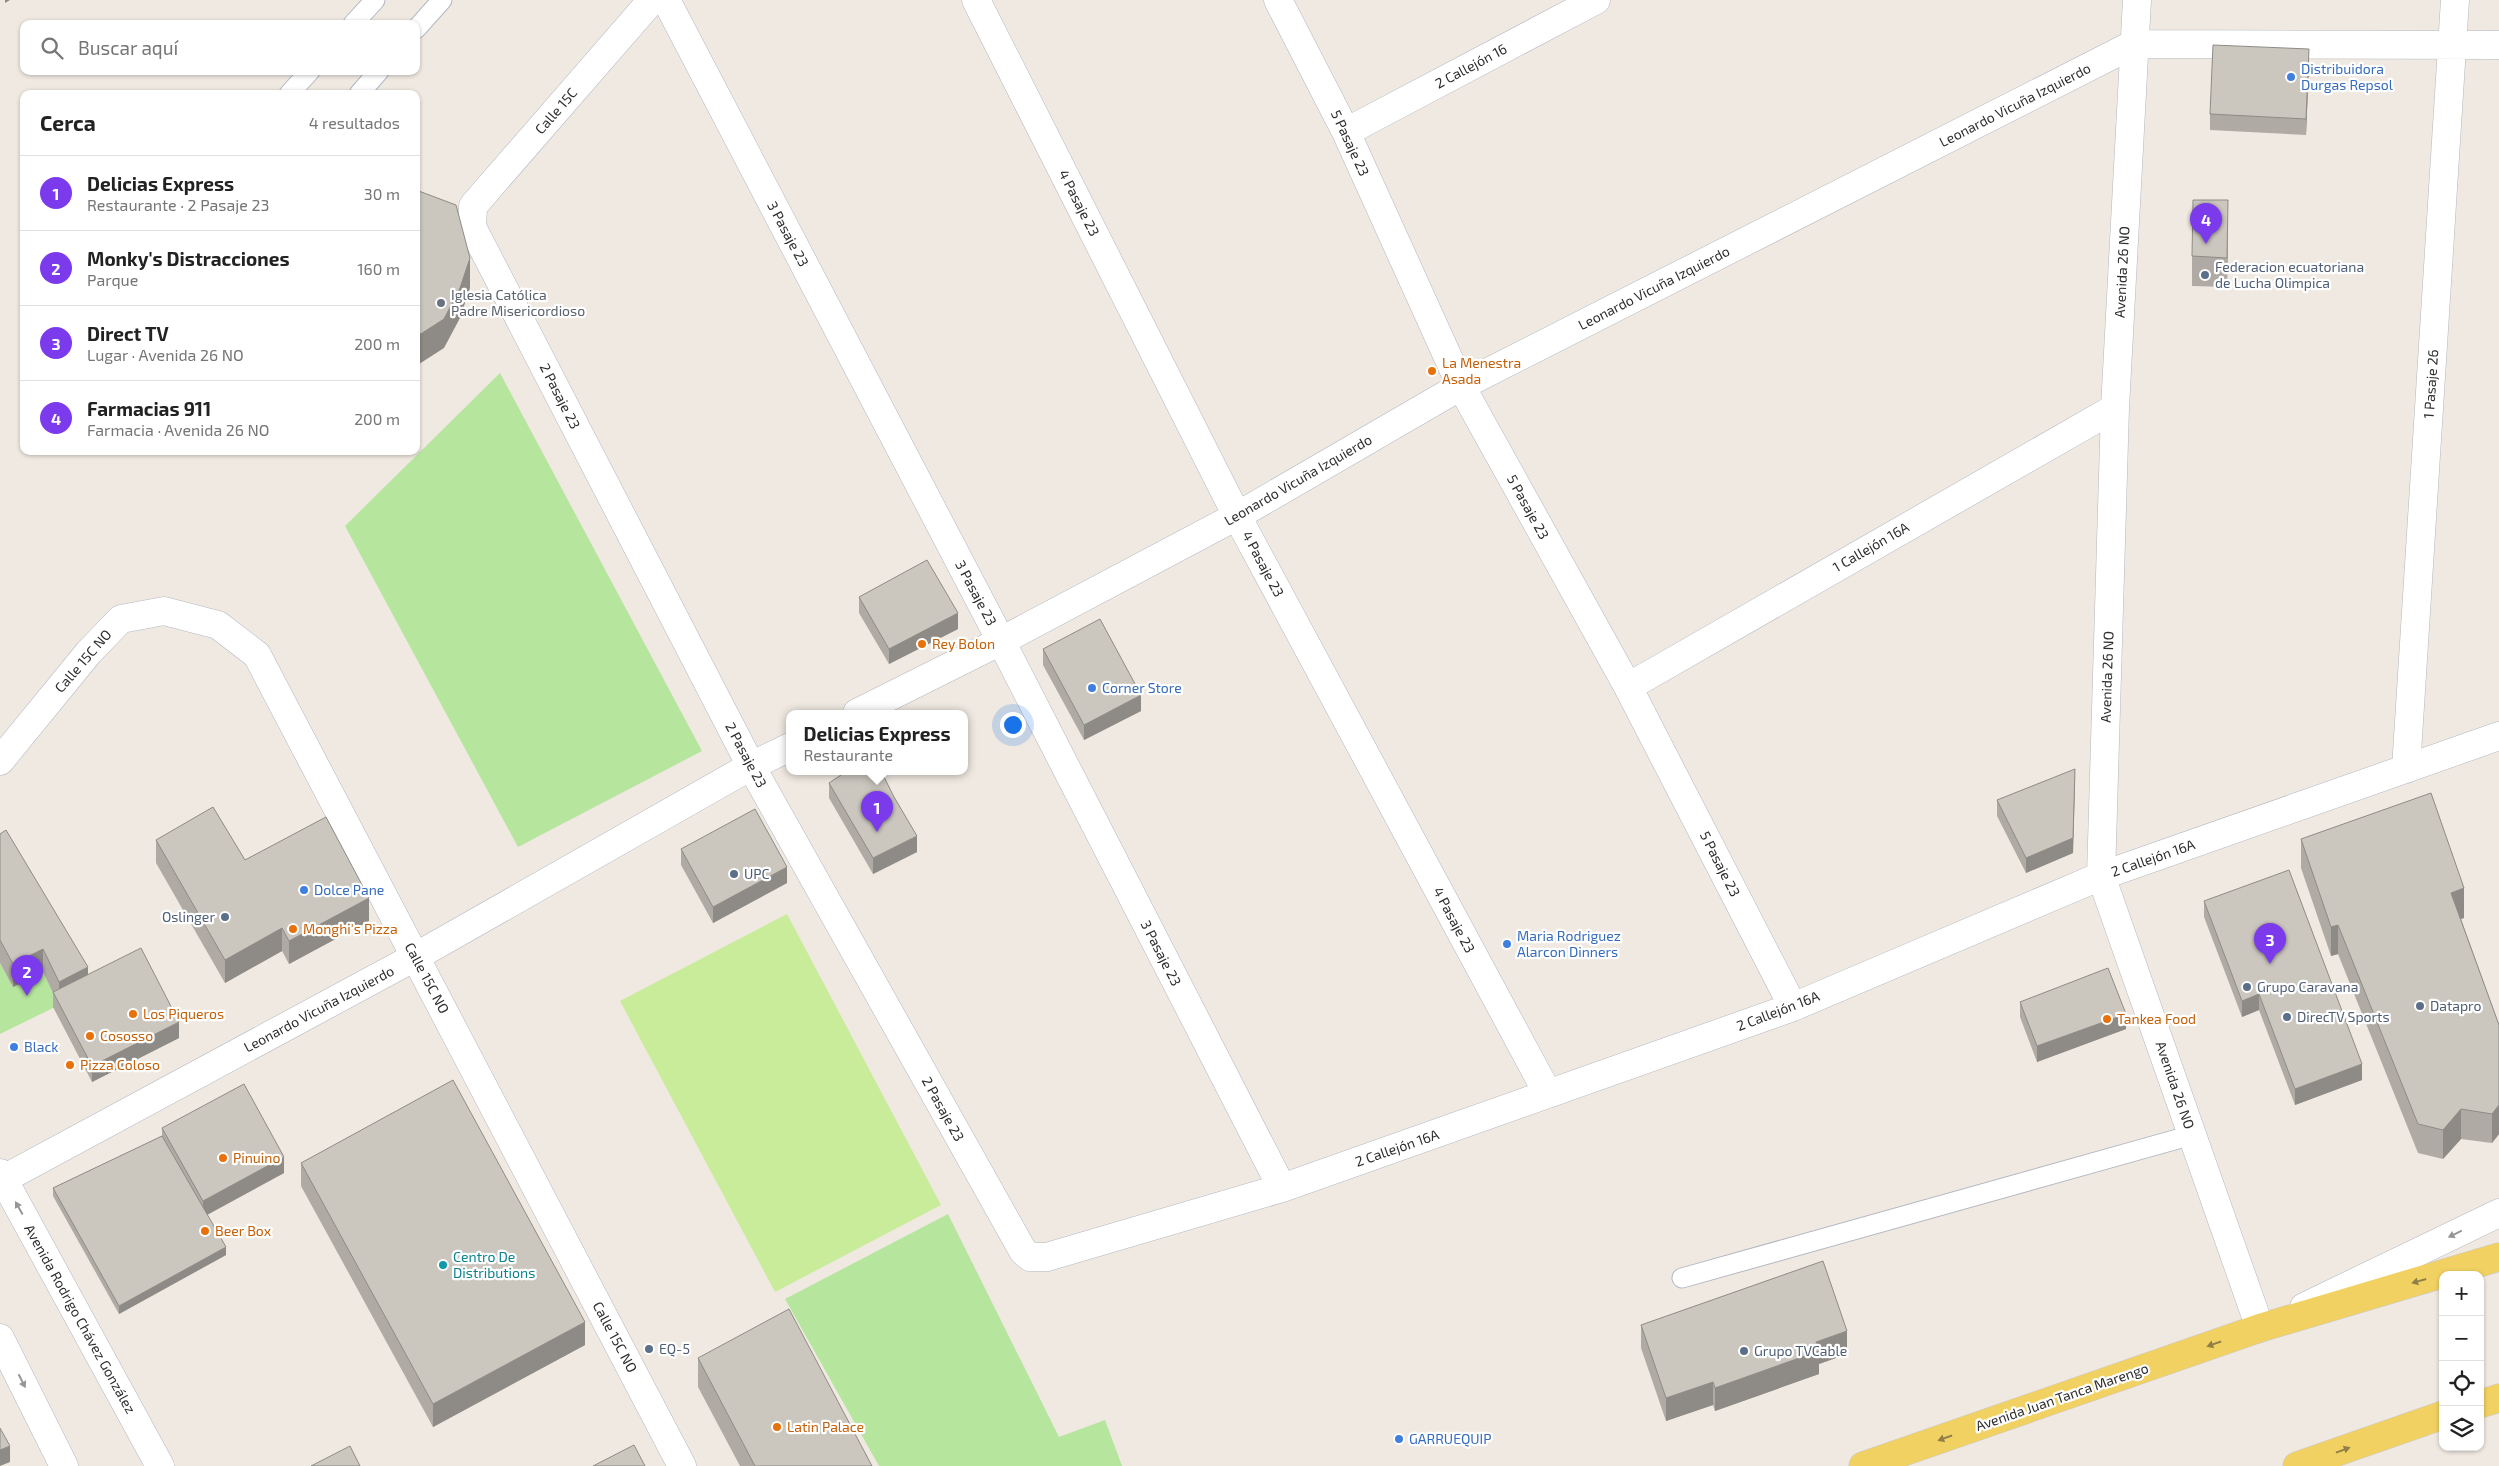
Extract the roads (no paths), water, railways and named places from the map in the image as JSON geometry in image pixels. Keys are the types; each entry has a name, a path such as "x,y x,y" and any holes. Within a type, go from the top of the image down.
{"main road":[{"name":"Avenida Juan Tanca Marengo","path":"1863,1466 2260,1328 2499,1257"},
{"path":"2484,1403 2499,1398"},
{"path":"2297,1466 2439,1416"}],"street":[{"name":"Calle 15C","path":"472,227 471,216 477,202 652,0"},
{"name":"3 Pasaje 23","path":"666,0 1001,641 1282,1188"},
{"name":"4 Pasaje 23","path":"976,0 1237,516 1548,1094"},
{"name":"2 Callejón 16","path":"1346,132 1596,0"},
{"name":"Avenida 26 NO","path":"2137,0 2115,408 2102,876 2260,1328"},
{"name":"1 Pasaje 26","path":"2406,769 2456,0"},
{"name":"5 Pasaje 23","path":"1285,3 1346,132 1461,386 1628,687 1793,1007"},
{"name":"Leonardo Vicuña Izquierdo","path":"863,710 1001,641 1237,516 1461,386 2134,44 2499,45"},
{"name":"2 Pasaje 23","path":"472,227 751,766 1023,1251 1034,1259 1047,1256"},
{"name":"1 Callejón 16A","path":"1628,687 2115,408"},
{"name":"Calle 15C NO","path":"0,761 89,652 121,619 164,611 218,625 257,655 682,1466"},
{"name":"2 Callejón 16A","path":"1047,1256 1282,1188 1793,1007 2102,876 2499,736"},
{"name":"Leonardo Vicuña Izquierdo","path":"1,1178 416,956 751,766 786,749"},
{"name":"Avenida Rodrigo Chávez González","path":"1,1178 160,1466"},
{"name":"Avenida Juan Tanca Marengo","path":"2260,1328 2499,1213"},
{"path":"0,1338 64,1466"}],"lane":[{"path":"356,20 374,0"},
{"path":"420,25 442,0"},
{"path":"293,90 307,75"},
{"path":"362,90 376,75"},
{"path":"1682,1278 2192,1135"}],"place":[{"name":"Distribuidora Durgas Repsol","path":"2291,77"},
{"name":"Farmacias 911","path":"2206,244"},
{"name":"Federacion ecuatoriana de Lucha Olimpica","path":"2205,275"},
{"name":"Iglesia Católica Padre Misericordioso","path":"441,303"},
{"name":"La Menestra Asada","path":"1432,371"},
{"name":"Rey Bolon","path":"922,644"},
{"name":"Corner Store","path":"1092,688"},
{"name":"Delicias Express","path":"877,832"},
{"name":"UPC","path":"734,874"},
{"name":"Dolce Pane","path":"304,890"},
{"name":"Oslinger","path":"225,917"},
{"name":"Monghi's Pizza","path":"293,929"},
{"name":"Maria Rodriguez Alarcon Dinners","path":"1507,944"},
{"name":"Direct TV","path":"2270,964"},
{"name":"Grupo Caravana","path":"2247,987"},
{"name":"Monky's Distracciones","path":"27,996"},
{"name":"Datapro","path":"2420,1006"},
{"name":"Los Piqueros","path":"133,1014"},
{"name":"DirecTV Sports","path":"2287,1017"},
{"name":"Tankea Food","path":"2107,1019"},
{"name":"Cososso","path":"90,1036"},
{"name":"Black","path":"14,1047"},
{"name":"Pizza Coloso","path":"70,1065"},
{"name":"Pinuino","path":"223,1158"},
{"name":"Beer Box","path":"205,1231"},
{"name":"Centro De Distributions","path":"443,1265"},
{"name":"EQ-5","path":"649,1349"},
{"name":"Grupo TVCable","path":"1744,1351"},
{"name":"Latin Palace","path":"777,1427"},
{"name":"GARRUEQUIP","path":"1399,1439"}]}
